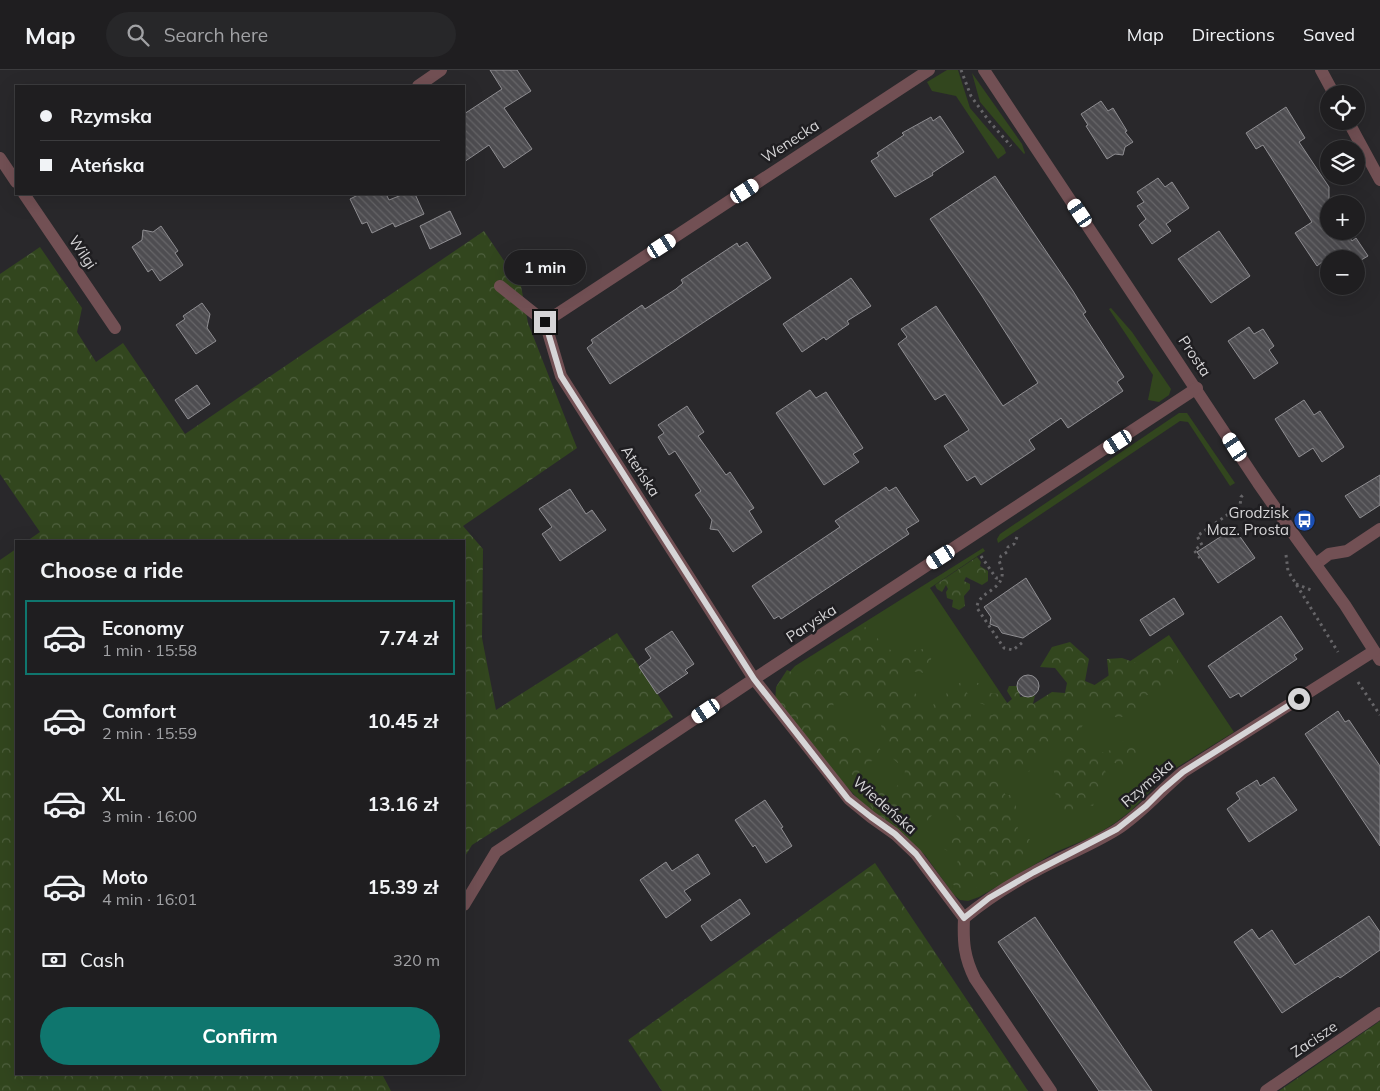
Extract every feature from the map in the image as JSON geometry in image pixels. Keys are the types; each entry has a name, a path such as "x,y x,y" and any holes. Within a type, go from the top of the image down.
{"street":[{"path":"419,85 441,70"},
{"name":"Wenecka","path":"545,322 929,70"},
{"name":"Prosta","path":"984,70 1264,491 1345,605 1377,655"},
{"path":"1322,70 1330,85"},
{"path":"1353,130 1380,180"},
{"path":"0,158 15,180"},
{"name":"Wilgi","path":"25,195 115,328"},
{"path":"500,286 545,322"},
{"name":"Ateńska","path":"545,322 561,376 754,679"},
{"name":"Paryska","path":"465,903 496,852 754,679 1197,388"},
{"path":"1316,564 1329,554 1347,551 1380,529"},
{"name":"Rzymska","path":"964,918 996,894 1117,829 1146,806 1183,772 1377,655"},
{"name":"Wiedeńska","path":"754,679 848,799 895,834 916,854 964,918"},
{"path":"964,918 964,947 967,962 975,978 1051,1091"},
{"name":"Zacisze","path":"1266,1091 1380,1013"}],"path":[{"path":"1200,558 1194,550 1202,545 1197,536 1240,506 1241,502"},
{"path":"1017,537 1014,544 1008,547 1007,552 1001,556 999,561 1002,571 995,588 977,602 977,608 1004,648 1013,650 1023,642"},
{"path":"981,556 998,578"}],"green space":[{"path":"947,70 958,70 970,108 1004,148 1006,153 998,159 956,96 932,91 927,82"},
{"path":"972,73 1022,144 1024,154 980,102"},
{"path":"484,231 521,286 528,323 577,448 463,526 483,549 482,638 496,710 617,633 673,717 472,845 465,856 465,540 28,540 40,532 0,474 0,274 40,247 82,308 77,332 96,362 123,343 185,434"},
{"path":"1111,308 1132,332 1171,389 1169,395 1159,402 1148,400 1153,375 1109,309"},
{"path":"1179,413 1187,413 1235,483 1230,486 1188,422 1180,421 998,543 997,539 1000,534"},
{"path":"983,548 985,551 930,588 1026,731 1169,635 1234,732 1168,773 1132,810 1115,823 1094,836 1056,852 979,897 968,901 960,900 953,894 925,855 865,806 831,770 784,714 785,677 795,666"},
{"path":"15,550 15,1075 383,1075 391,1091 0,1091 0,560"},
{"path":"977,557 981,562 980,566 988,571 988,581 982,585 966,577 964,581 970,584 970,589 964,596 965,606 959,610 952,607 953,600 947,598 946,592 948,589 946,585 942,592 935,585"},
{"path":"865,627 895,654 905,655 914,650 923,649 932,653 930,665 925,673 909,671 899,686 906,698 915,693 925,703 923,710 932,709 935,700 942,704 948,690 968,678 980,684 965,690 971,698 961,709 971,709 971,723 983,720 985,715 992,715 999,710 977,702 989,693 1000,694 1006,704 1012,699 1007,691 1009,686 1018,686 1020,697 1035,695 1033,704 1052,692 1065,693 1067,683 1055,668 1040,667 1052,647 1070,642 1089,659 1085,681 1097,686 1109,679 1107,659 1122,658 1136,663 1153,647 1168,644 1179,654 1177,671 1171,689 1140,697 1134,714 1117,718 1103,709 1086,702 1086,719 1076,738 1082,747 1091,756 1111,750 1117,744 1130,739 1141,759 1127,768 1110,761 1105,770 1108,781 1099,791 1093,806 1084,804 1070,819 1061,807 1056,797 1054,770 1066,758 1055,742 1034,760 1029,772 1021,764 995,771 1006,796 1015,793 1018,831 1022,840 1029,839 1035,844 1012,865 1008,885 995,881 986,868 977,879 977,894 959,893 951,881 959,857 944,849 942,844 951,841 962,825 953,810 932,815 923,827 918,824 901,835 875,817 869,802 874,795 904,783 905,769 892,758 886,737 876,714 854,696 834,695 833,711 840,721 850,728 860,742 877,743 884,757 869,762 857,775 841,772 828,763 817,750 811,735 798,728 775,705 776,687 787,670 798,675 813,676 824,659 835,647"},
{"path":"875,863 1028,1091 662,1091 628,1040"},
{"path":"1380,1021 1380,1091 1279,1091"}],"building":[{"path":"490,70 517,70 531,91 504,108 532,149 504,168 489,145 465,161 465,113 502,89"},
{"path":"1101,101 1108,111 1113,108 1127,131 1125,132 1133,142 1125,147 1123,155 1115,154 1107,159 1086,126 1088,125 1081,114"},
{"path":"1286,107 1305,138 1299,142 1320,174 1320,185 1328,185 1329,187 1329,195 1320,195 1320,240 1357,240 1364,250 1320,250 1320,264 1317,266 1295,233 1312,222 1263,145 1256,149 1246,133"},
{"path":"940,116 964,152 932,173 933,175 895,197 871,161 879,156 877,153 904,135 902,133 931,117 933,121"},
{"path":"995,176 1073,291 1086,312 1083,314 1124,377 1117,382 1123,391 1068,428 1061,418 1029,440 1035,449 981,485 975,476 967,481 944,446 969,430 945,394 935,400 898,344 907,337 901,329 936,306 1003,406 1038,383 930,219"},
{"path":"1158,178 1165,187 1172,182 1189,208 1166,224 1171,231 1152,244 1139,225 1146,219 1137,206 1144,202 1137,192"},
{"path":"358,195 386,195 389,200 402,195 415,195 424,214 395,227 393,223 372,233 367,222 362,224 350,199"},
{"path":"450,211 461,234 430,249 420,226"},
{"path":"161,226 178,251 175,253 183,265 160,281 152,269 148,272 132,247 142,240 143,230 153,232"},
{"path":"1219,231 1250,276 1211,303 1178,259"},
{"path":"747,242 771,278 610,384 587,348 593,343 591,340 642,305 645,309 676,289 683,283 681,280 737,243 739,247"},
{"path":"851,278 871,306 847,321 849,324 826,340 824,337 802,352 783,324"},
{"path":"202,303 210,314 207,328 216,341 196,354 176,325 185,319 183,316"},
{"path":"1249,327 1254,334 1263,329 1274,346 1269,350 1278,363 1254,379 1228,341"},
{"path":"197,385 210,404 188,419 175,400"},
{"path":"810,390 816,398 826,392 863,448 853,454 859,462 824,485 776,413"},
{"path":"1304,400 1314,415 1320,411 1344,447 1322,462 1313,448 1299,457 1275,419"},
{"path":"687,406 704,432 698,436 726,475 730,472 754,508 749,511 762,532 733,552 718,530 710,529 712,520 695,495 701,491 675,451 669,455 658,437 664,433 658,425"},
{"path":"1380,475 1380,505 1360,518 1345,496"},
{"path":"886,487 889,491 896,487 919,521 906,529 909,534 781,619 779,616 774,619 752,586 840,527 835,521"},
{"path":"570,489 586,514 592,510 606,530 560,561 542,534 552,527 539,509"},
{"path":"1234,528 1255,558 1218,583 1197,552"},
{"path":"1026,578 1051,619 1023,638 1002,633 998,627 990,624 991,617 984,607"},
{"path":"1174,598 1184,614 1150,636 1140,620"},
{"path":"1281,616 1303,649 1294,655 1297,659 1241,697 1239,693 1230,698 1208,666"},
{"path":"672,631 694,664 685,670 688,673 657,694 639,667 651,658 645,649"},
{"path":"1024,675 1032,675 1039,682 1039,690 1032,697 1024,697 1017,690 1017,682"},
{"path":"1338,711 1345,722 1349,720 1380,766 1380,846 1305,734"},
{"path":"1274,777 1297,810 1249,842 1227,809 1240,799 1236,793 1257,780 1260,786"},
{"path":"765,800 783,827 781,828 792,846 766,863 755,845 753,847 735,820"},
{"path":"698,854 710,874 684,891 691,900 666,918 640,880 666,862 672,871"},
{"path":"740,899 750,914 711,941 701,926"},
{"path":"1369,916 1380,932 1380,950 1340,978 1338,976 1282,1013 1234,942 1252,929 1259,939 1272,930 1295,965"},
{"path":"1035,917 1152,1091 1099,1091 998,942"}],"place":[{"name":"Grodzisk Maz. Prosta","path":"1305,521"}],"route":[{"path":"545,322 561,376 754,679 848,799 895,834 916,854 964,918 989,898 1034,872 1117,829 1146,806 1183,772 1299,699"}]}
